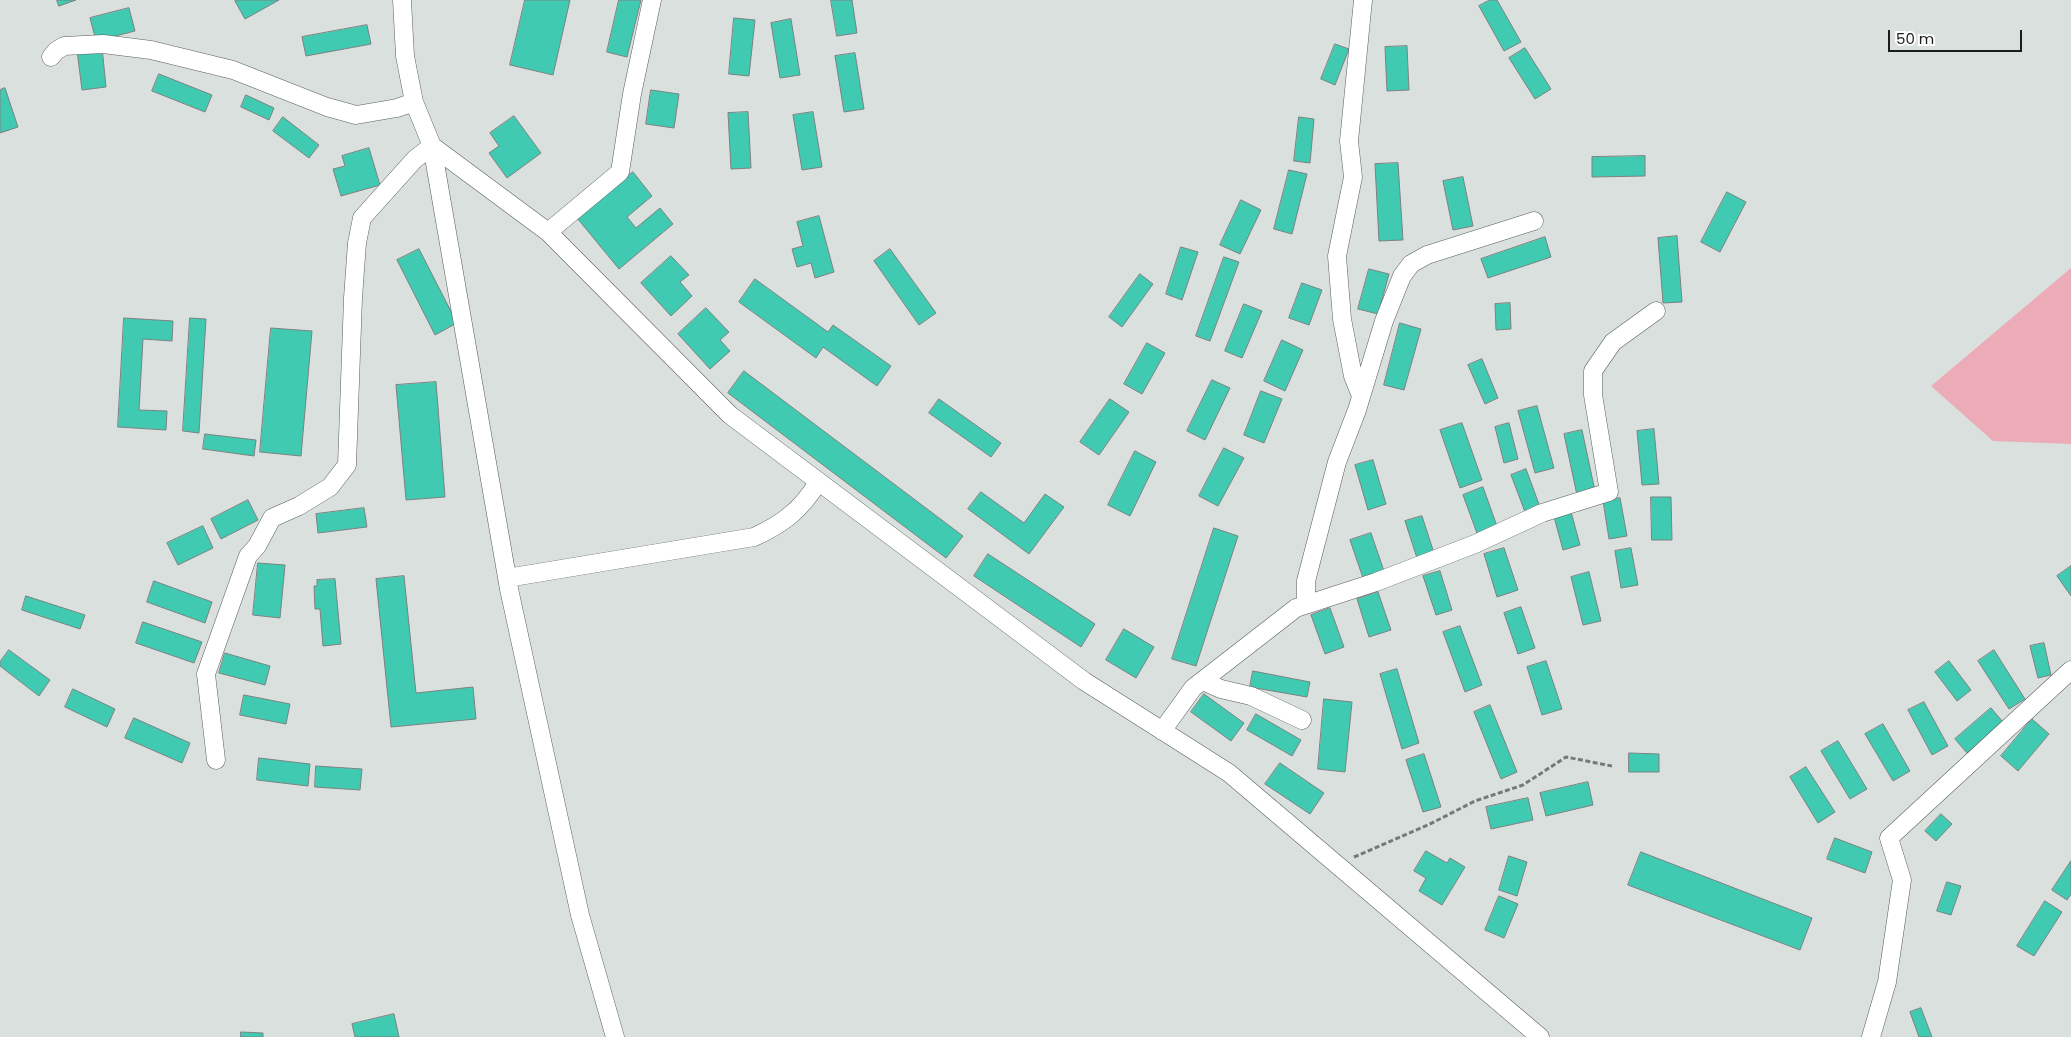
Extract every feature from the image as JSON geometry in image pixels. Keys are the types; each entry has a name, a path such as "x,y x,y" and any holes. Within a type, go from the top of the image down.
{"street":[{"path":"402,0 405,56 414,102 432,146 507,578 580,915 615,1037"},
{"path":"548,232 620,172 632,94 652,0"},
{"path":"1361,396 1353,376 1342,320 1337,256 1353,178 1349,141 1362,0"},
{"path":"52,57 56,51 64,46 104,44 151,50 233,70 327,107 356,115 378,112 414,102"},
{"path":"432,146 548,232 730,415 1084,681 1228,773 1540,1037"},
{"path":"216,760 206,674 248,556 257,546 272,518 323,491 338,479 347,465 353,298 357,243 362,218 415,159 432,146"},
{"path":"1306,604 1306,581 1338,462 1384,321 1402,276 1411,264 1427,255 1534,221"},
{"path":"1162,731 1193,688 1296,608 1376,582 1475,544 1542,512 1609,492 1593,395 1593,371 1613,342 1656,311"},
{"path":"507,578 754,537 773,529 794,514 818,482"},
{"path":"1871,1037 1887,982 1902,880 1889,838 2071,670"},
{"path":"1203,681 1221,689 1251,696 1302,720"}],"path":[{"path":"1338,866 1356,856 1428,825 1475,801 1524,785 1566,757 1612,766"}],"shaded area":[{"path":"2071,268 2071,444 1993,441 1931,386"}],"building":[{"path":"57,0 76,0 59,6"},
{"path":"279,0 245,19 235,1"},
{"path":"525,0 570,0 553,75 510,65"},
{"path":"619,0 641,0 627,57 607,52"},
{"path":"831,0 852,0 857,33 837,36"},
{"path":"1490,0 1497,0 1521,42 1504,51 1479,6"},
{"path":"129,8 135,31 96,41 90,18"},
{"path":"734,18 755,20 749,76 729,74"},
{"path":"791,19 800,75 780,78 771,23"},
{"path":"367,25 371,44 306,56 302,37"},
{"path":"1335,44 1349,49 1335,85 1321,79"},
{"path":"1407,46 1409,90 1387,91 1385,47"},
{"path":"102,47 106,87 82,90 77,50"},
{"path":"1525,48 1551,89 1535,99 1509,58"},
{"path":"855,53 864,109 844,112 835,56"},
{"path":"159,74 212,95 205,112 152,91"},
{"path":"5,88 18,127 0,133 0,90"},
{"path":"651,90 679,94 674,128 646,124"},
{"path":"246,95 274,108 269,120 241,107"},
{"path":"748,112 751,168 731,169 728,113"},
{"path":"813,112 822,167 802,170 793,115"},
{"path":"514,116 541,153 507,178 489,153 499,146 490,133"},
{"path":"283,117 319,145 309,158 273,131"},
{"path":"1299,117 1314,119 1310,163 1294,161"},
{"path":"369,148 380,185 341,196 333,169 345,166 342,156"},
{"path":"1645,156 1645,176 1592,177 1592,157"},
{"path":"1398,163 1403,240 1379,241 1375,164"},
{"path":"1289,170 1307,174 1292,234 1274,229"},
{"path":"633,172 652,196 627,217 636,228 660,208 673,224 619,269 577,218"},
{"path":"1463,177 1473,226 1453,230 1443,181"},
{"path":"1727,192 1746,202 1720,252 1701,242"},
{"path":"1241,200 1261,210 1240,254 1220,245"},
{"path":"819,216 834,272 815,278 811,263 797,267 792,249 803,246 797,222"},
{"path":"1677,236 1682,302 1663,303 1658,238"},
{"path":"1545,237 1551,257 1488,278 1481,259"},
{"path":"1181,247 1198,252 1182,300 1166,294"},
{"path":"419,249 457,323 435,335 397,260"},
{"path":"890,249 936,313 919,325 874,261"},
{"path":"671,256 689,275 680,282 692,296 671,316 641,283"},
{"path":"1224,257 1239,262 1210,341 1196,336"},
{"path":"1369,269 1389,274 1378,314 1358,309"},
{"path":"1140,274 1153,284 1122,327 1109,317"},
{"path":"755,279 828,332 833,325 891,366 877,386 823,347 816,358 739,302"},
{"path":"1302,283 1322,290 1309,325 1289,318"},
{"path":"1510,303 1511,329 1496,330 1495,304"},
{"path":"1244,304 1262,311 1242,358 1225,351"},
{"path":"706,308 729,332 720,340 730,351 710,369 678,334"},
{"path":"124,318 173,321 172,341 143,339 139,410 167,411 166,430 118,427"},
{"path":"190,318 206,319 199,433 183,431"},
{"path":"1400,323 1421,329 1404,390 1384,385"},
{"path":"271,328 312,331 301,456 260,452"},
{"path":"1282,340 1303,350 1285,391 1264,381"},
{"path":"1147,343 1165,353 1142,394 1124,384"},
{"path":"1482,359 1498,398 1485,404 1468,365"},
{"path":"744,371 963,536 946,558 728,393"},
{"path":"1212,380 1230,388 1205,440 1187,431"},
{"path":"436,382 445,497 406,500 396,385"},
{"path":"1261,391 1282,399 1264,443 1244,435"},
{"path":"939,399 1001,443 991,457 929,413"},
{"path":"1110,399 1129,412 1099,455 1080,442"},
{"path":"1537,406 1554,468 1535,473 1518,411"},
{"path":"1462,423 1482,480 1460,488 1440,430"},
{"path":"1509,423 1518,459 1504,463 1495,427"},
{"path":"1654,429 1659,484 1642,485 1637,431"},
{"path":"1582,430 1595,491 1577,495 1564,434"},
{"path":"205,434 256,440 254,456 203,449"},
{"path":"1224,448 1244,458 1218,506 1199,496"},
{"path":"1135,451 1156,462 1130,516 1108,505"},
{"path":"1373,460 1386,504 1368,510 1355,465"},
{"path":"1526,469 1540,507 1525,512 1511,475"},
{"path":"1483,487 1498,529 1478,536 1463,495"},
{"path":"981,492 1024,523 1045,494 1064,507 1029,554 968,509"},
{"path":"1651,497 1671,497 1672,540 1652,540"},
{"path":"1620,498 1627,536 1609,539 1603,501"},
{"path":"248,500 258,520 221,539 211,519"},
{"path":"364,508 367,527 318,533 316,514"},
{"path":"1570,508 1580,545 1563,550 1553,513"},
{"path":"1422,516 1434,553 1417,558 1405,521"},
{"path":"203,526 213,548 178,565 167,543"},
{"path":"1214,528 1238,536 1196,666 1172,659"},
{"path":"1371,533 1384,571 1363,578 1350,540"},
{"path":"1504,548 1518,590 1497,597 1484,554"},
{"path":"1631,548 1638,585 1621,588 1615,551"},
{"path":"988,554 1095,624 1081,647 974,576"},
{"path":"258,563 285,565 280,618 253,615"},
{"path":"2071,566 2071,596 2057,576"},
{"path":"1440,571 1452,610 1436,615 1423,576"},
{"path":"1589,572 1601,621 1583,625 1571,577"},
{"path":"404,576 416,693 473,687 476,719 391,727 376,579"},
{"path":"335,579 341,644 323,646 320,609 315,609 314,586 317,586 317,580"},
{"path":"154,581 212,602 205,623 147,602"},
{"path":"1378,592 1391,630 1369,637 1357,599"},
{"path":"26,596 85,615 80,629 22,610"},
{"path":"1521,607 1535,648 1518,654 1504,613"},
{"path":"1330,608 1344,647 1325,654 1311,615"},
{"path":"143,622 202,642 194,663 136,643"},
{"path":"1460,626 1482,685 1465,692 1443,632"},
{"path":"1124,629 1154,647 1136,678 1106,660"},
{"path":"2044,643 2051,675 2038,678 2030,646"},
{"path":"9,650 50,680 39,696 0,666 0,662"},
{"path":"1994,650 2025,699 2009,709 1978,661"},
{"path":"225,653 270,666 265,685 219,673"},
{"path":"1546,661 1562,709 1542,715 1527,667"},
{"path":"1949,661 1971,690 1957,701 1935,672"},
{"path":"1397,669 1419,743 1402,749 1380,674"},
{"path":"1253,671 1310,682 1307,697 1250,687"},
{"path":"73,689 115,709 107,727 65,707"},
{"path":"1204,694 1244,723 1231,741 1191,712"},
{"path":"244,695 290,704 286,724 240,715"},
{"path":"1324,699 1352,702 1345,772 1318,769"},
{"path":"1924,702 1948,746 1932,755 1908,710"},
{"path":"1490,705 1517,772 1501,779 1474,712"},
{"path":"1991,708 2003,722 1967,753 1955,739"},
{"path":"1256,714 1301,740 1292,756 1247,730"},
{"path":"134,718 190,743 182,763 125,738"},
{"path":"2032,719 2049,734 2018,771 2001,756"},
{"path":"1883,724 1910,771 1893,781 1865,734"},
{"path":"1838,741 1867,789 1850,799 1821,751"},
{"path":"1629,753 1659,754 1659,772 1629,772"},
{"path":"1424,754 1441,807 1423,812 1406,760"},
{"path":"259,758 310,764 308,786 257,780"},
{"path":"1280,763 1324,793 1310,814 1265,784"},
{"path":"316,766 362,769 360,790 315,787"},
{"path":"1806,767 1835,812 1818,823 1790,777"},
{"path":"1588,782 1593,805 1546,816 1540,793"},
{"path":"1528,798 1533,820 1491,829 1486,807"},
{"path":"1941,814 1952,824 1936,841 1925,831"},
{"path":"1835,838 1872,852 1865,873 1827,859"},
{"path":"1426,851 1447,863 1450,858 1465,867 1442,905 1419,891 1426,878 1414,871"},
{"path":"1641,852 1812,918 1800,950 1628,885"},
{"path":"1509,856 1527,862 1517,896 1499,890"},
{"path":"2071,861 2071,894 2067,900 2052,890"},
{"path":"1947,882 1961,886 1951,915 1937,911"},
{"path":"1499,896 1518,904 1504,938 1485,930"},
{"path":"2045,901 2062,912 2034,956 2017,946"},
{"path":"1921,1008 1932,1037 1919,1037 1910,1012"},
{"path":"394,1014 399,1037 355,1037 352,1024"},
{"path":"241,1032 263,1033 263,1037 241,1037"}]}
